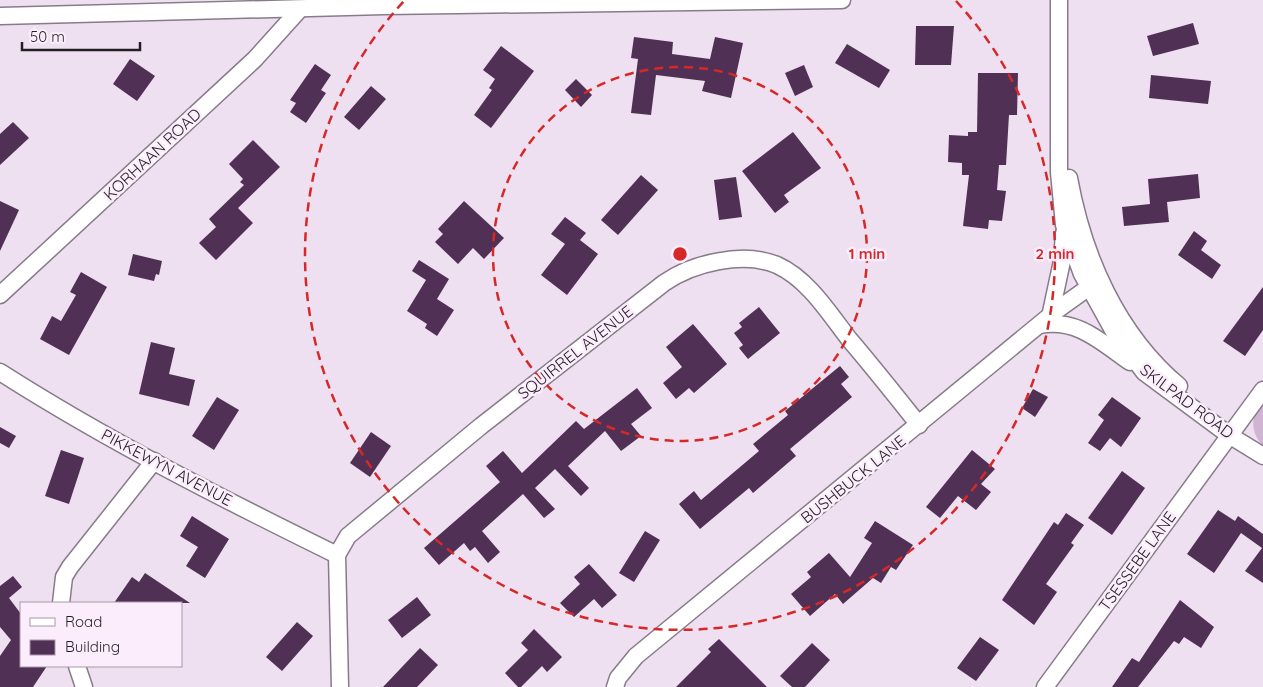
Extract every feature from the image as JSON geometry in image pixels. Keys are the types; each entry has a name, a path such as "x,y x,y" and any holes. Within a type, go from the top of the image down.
{"street":[{"path":"0,16 842,0"},
{"name":"SKILPAD ROAD","path":"1059,0 1060,132 1058,146 1064,225 1122,344 1144,372 1232,432"},
{"name":"KORHAAN ROAD","path":"0,295 255,59 300,9"},
{"name":"SKILPAD ROAD","path":"1060,132 1064,144 1071,191 1089,254 1094,284 1150,357 1175,383 1263,456"},
{"path":"1064,225 1062,261 1045,321 1075,326 1144,372"},
{"name":"SQUIRREL AVENUE","path":"337,555 343,543 354,530 481,426 664,283 698,265 720,261 762,261 793,274 819,301 919,425"},
{"name":"BUSHBUCK LANE","path":"615,687 618,678 636,656 1045,321 1094,284"},
{"name":"PIKKEWYN AVENUE","path":"0,372 35,394 154,461 337,555"},
{"name":"TSESSEBE LANE","path":"1045,687 1263,390"},
{"path":"61,602 64,577 70,567 154,461"},
{"path":"337,555 340,687"},
{"path":"77,667 84,687"}],"shaded area":[{"path":"1263,399 1263,446 1255,435 1253,423 1256,411"}],"building":[{"path":"1193,23 1199,44 1153,56 1147,36"},
{"path":"916,26 954,26 951,65 915,65"},
{"path":"634,37 673,42 672,54 710,59 715,37 743,43 731,98 702,91 705,81 656,75 651,115 631,113 638,59 631,58"},
{"path":"847,44 890,70 879,88 835,63"},
{"path":"501,46 534,71 491,128 474,115 492,90 489,88 495,79 483,70"},
{"path":"130,59 155,76 137,101 113,84"},
{"path":"315,64 331,75 321,90 326,93 306,123 290,112 296,103 290,100"},
{"path":"804,65 813,87 795,96 785,73"},
{"path":"978,73 1018,73 1017,115 1009,115 1006,165 999,165 997,190 1006,191 1002,221 989,220 988,229 963,226 969,175 962,175 962,163 948,162 949,135 968,136 968,132 977,132"},
{"path":"1151,75 1211,81 1208,104 1149,98"},
{"path":"576,79 592,95 581,107 565,90"},
{"path":"371,86 386,99 359,130 344,117"},
{"path":"13,122 29,138 0,165 0,134"},
{"path":"793,132 821,168 784,195 789,202 775,213 742,171"},
{"path":"253,140 280,167 238,208 253,223 216,260 199,243 216,227 209,219 244,185 240,182 243,179 229,164"},
{"path":"1198,174 1200,198 1167,202 1169,222 1124,226 1122,207 1150,204 1148,179"},
{"path":"641,175 658,190 618,235 601,220"},
{"path":"736,177 742,217 719,220 714,180"},
{"path":"0,201 19,210 0,251"},
{"path":"464,201 504,238 484,259 473,248 458,264 435,242 443,234 438,229"},
{"path":"565,217 586,233 580,240 598,254 567,295 541,275 565,244 551,234"},
{"path":"1194,231 1207,241 1201,250 1221,265 1212,279 1178,255"},
{"path":"133,254 162,261 159,275 156,274 154,281 128,275"},
{"path":"419,260 449,279 437,299 454,310 437,336 425,328 427,324 407,311 426,280 412,271"},
{"path":"81,272 107,287 69,355 40,339 52,316 61,321 76,295 70,292"},
{"path":"1263,287 1263,330 1245,356 1223,341"},
{"path":"759,307 780,333 748,359 739,348 743,345 734,333 742,327 739,323"},
{"path":"693,324 727,364 694,393 689,388 676,399 663,383 682,367 666,347"},
{"path":"151,342 175,348 169,374 195,380 189,406 139,394"},
{"path":"840,366 849,377 841,384 852,397 790,449 796,456 753,493 749,488 700,529 679,504 694,491 701,500 759,451 753,444 788,415 785,411"},
{"path":"637,388 652,408 631,424 641,436 621,451 605,431 568,466 589,488 581,496 555,469 535,488 555,509 544,518 523,494 482,531 500,552 488,563 475,547 470,551 464,543 439,565 424,548 500,482 486,466 503,451 522,473 576,421 584,429"},
{"path":"1033,389 1048,397 1035,417 1022,408"},
{"path":"217,397 239,410 214,450 192,436"},
{"path":"1112,397 1141,418 1121,447 1110,438 1100,451 1088,443 1104,420 1098,415"},
{"path":"0,427 16,436 9,448 0,443"},
{"path":"371,432 391,446 370,477 350,463"},
{"path":"61,450 84,458 69,504 45,496"},
{"path":"972,450 995,469 981,484 991,492 976,510 958,496 940,518 926,507"},
{"path":"1122,471 1145,488 1112,535 1088,518"},
{"path":"1218,510 1235,521 1238,516 1263,534 1263,583 1245,571 1262,548 1241,533 1214,573 1187,554"},
{"path":"1066,513 1084,525 1071,543 1074,545 1046,584 1057,592 1034,625 1002,600 1054,522 1058,525"},
{"path":"192,516 229,539 205,578 186,566 198,547 180,536"},
{"path":"875,521 913,545 896,570 891,567 881,583 873,578 843,604 835,594 810,616 791,594 811,577 807,572 829,553 850,577 872,543 864,538"},
{"path":"645,531 660,540 634,582 619,573"},
{"path":"589,564 617,595 602,608 594,599 574,617 560,603 580,584 574,577"},
{"path":"145,573 190,603 115,602 132,577 139,582"},
{"path":"13,576 22,587 9,598 20,613 20,667 46,667 33,687 0,687 0,656 11,640 0,627 0,586"},
{"path":"417,597 431,615 402,638 388,620"},
{"path":"1180,600 1214,627 1201,648 1184,637 1179,644 1174,641 1138,687 1112,687 1132,658 1139,662"},
{"path":"297,622 313,636 282,671 266,657"},
{"path":"534,629 562,657 547,672 542,666 521,687 518,687 505,673 528,650 521,643"},
{"path":"980,637 999,650 976,681 957,668"},
{"path":"719,639 767,687 676,687 711,652 708,649"},
{"path":"812,643 830,660 805,687 792,687 780,676"},
{"path":"420,648 438,665 417,687 383,687"}]}
